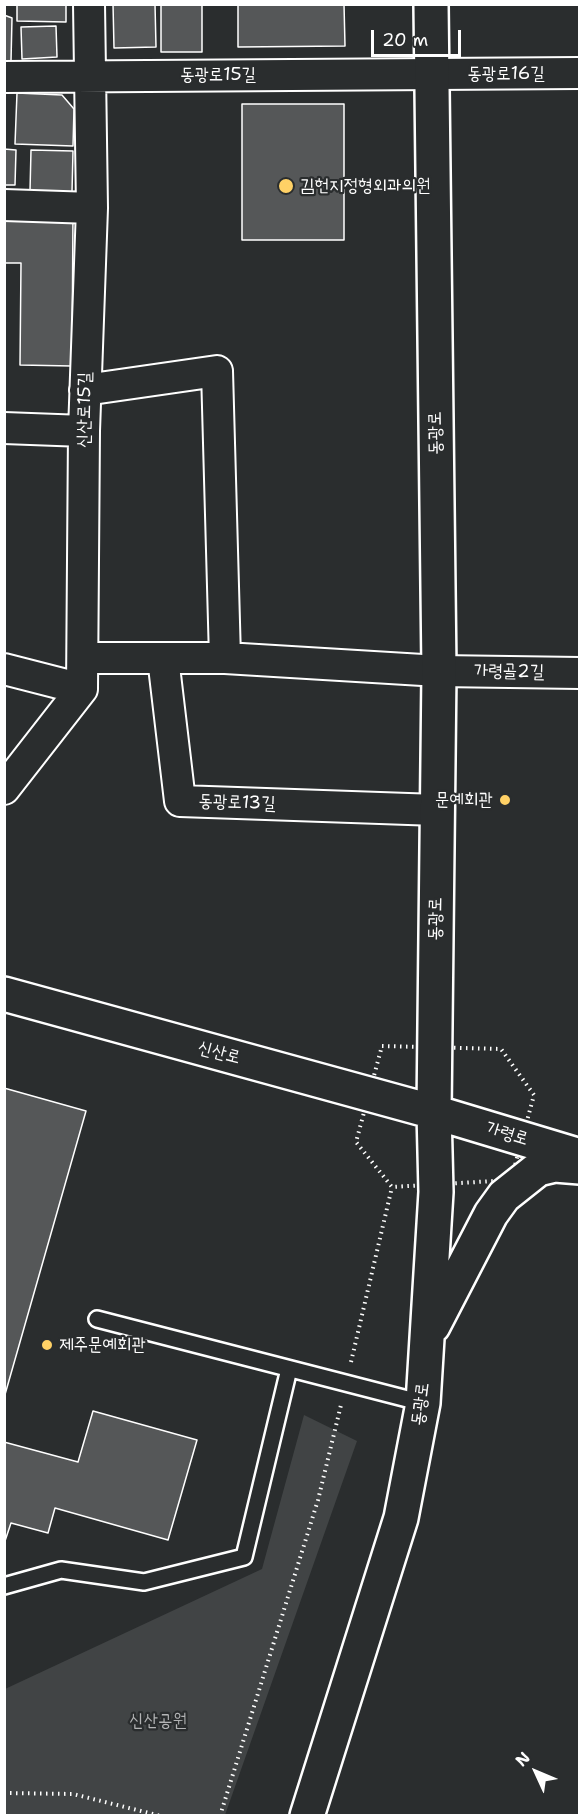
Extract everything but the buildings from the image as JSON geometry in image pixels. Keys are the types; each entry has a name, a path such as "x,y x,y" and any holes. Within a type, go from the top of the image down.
{"main road":[{"name":"동광로","path":"307,1815 401,1518 423,1403 436,1192 434,1112 439,671 431,4"},
{"name":"신산로","path":"4,994 434,1112"},
{"name":"가령로","path":"434,1112 579,1156"},
{"path":"427,1338 491,1215 504,1196 538,1169 555,1165 579,1167"}],"street":[{"name":"신산로15길","path":"82,690 84,430 92,208 89,4"},
{"name":"동광로16길","path":"432,74 579,73"},
{"name":"동광로15길","path":"4,77 432,74"},
{"path":"4,205 92,208"},
{"path":"85,390 217,371 225,658"},
{"path":"4,428 84,430"},
{"path":"82,658 225,658 439,671"},
{"name":"동광로13길","path":"164,658 180,801 437,810"},
{"path":"4,669 82,690 4,789"},
{"name":"가령골2길","path":"439,671 579,673"}],"lane":[{"path":"97,1319 423,1403"},
{"path":"4,1586 61,1570 144,1582 244,1557 289,1369"}],"path":[{"path":"220,1815 318,1500 392,1187"},
{"path":"4,1793 73,1794 161,1815"}],"green space":[{"name":"신산공원","path":"304,1415 357,1441 225,1815 5,1815 5,1689 262,1569"}],"place":[{"name":"김헌지정형외과의원","path":"286,186"},
{"name":"문예회관","path":"505,800"},
{"name":"제주문예회관","path":"47,1345"}]}
